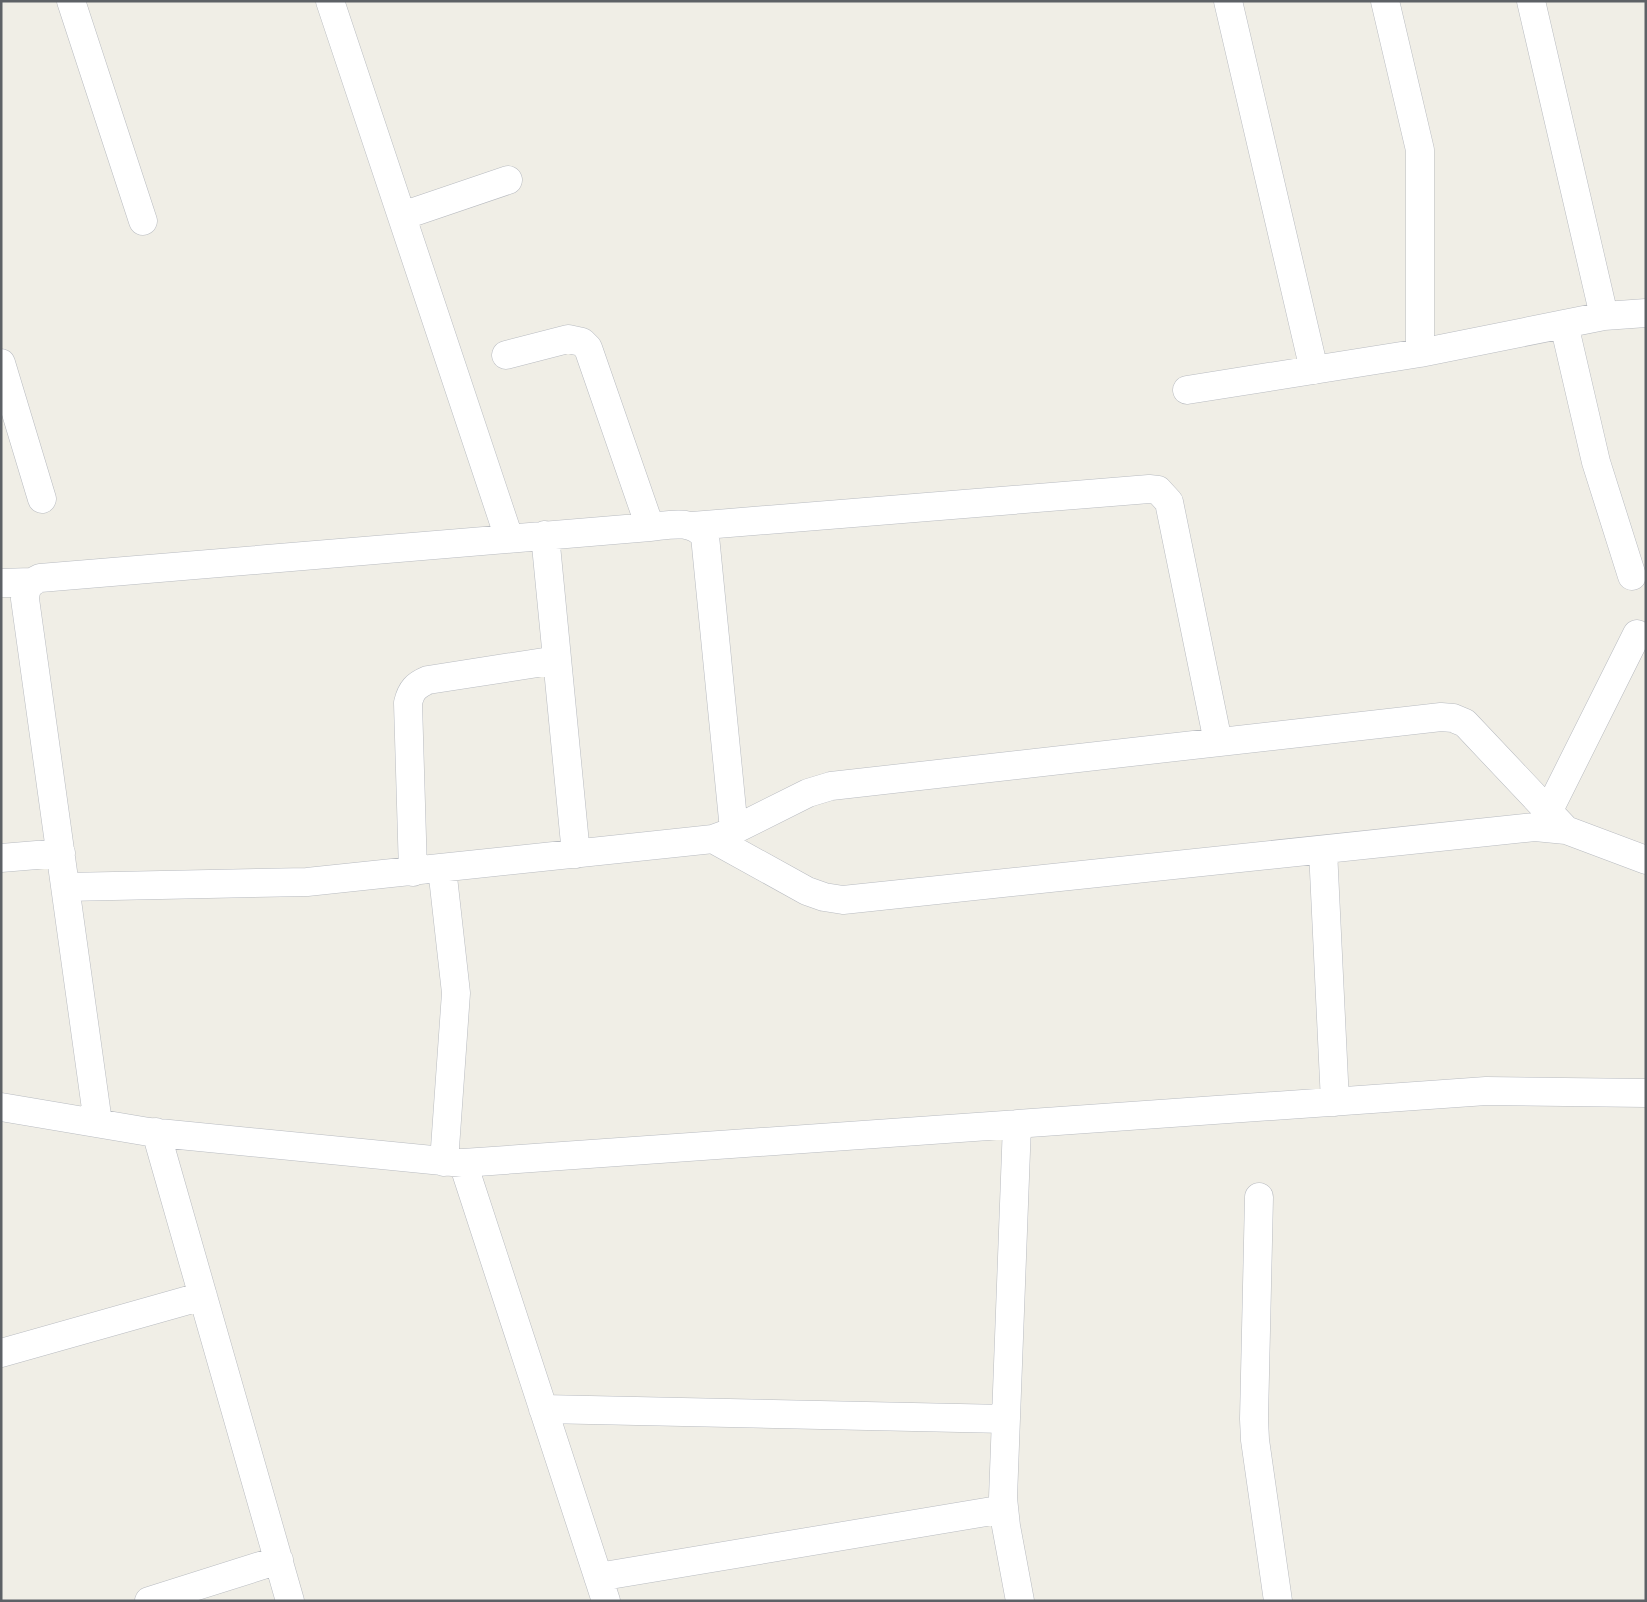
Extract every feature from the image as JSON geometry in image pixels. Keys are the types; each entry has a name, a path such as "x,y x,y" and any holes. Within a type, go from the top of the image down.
{"street":[{"path":"71,1 143,221"},
{"path":"330,1 509,538"},
{"path":"1228,1 1314,370"},
{"path":"1385,1 1420,150 1420,353"},
{"path":"1531,1 1604,316"},
{"path":"402,216 508,180"},
{"path":"1187,390 1420,353 1604,316 1646,313"},
{"path":"1564,324 1596,462 1632,576"},
{"path":"506,355 568,339 582,342 588,348 650,527"},
{"path":"1,362 42,499"},
{"path":"692,526 1129,490 1158,490 1169,502 1218,742"},
{"path":"1,583 31,582 40,578 509,538 684,524 692,526 700,530 705,536 724,834"},
{"path":"545,536 576,854"},
{"path":"31,582 26,590 25,599 98,1123"},
{"path":"1557,821 1637,634"},
{"path":"413,872 408,703 411,692 419,684 428,680 557,660"},
{"path":"66,887 307,882 576,854 724,834 808,793 831,786 1432,718 1453,718 1465,723 1557,821 1646,860"},
{"path":"724,834 807,891 824,897 843,900 1535,827 1557,821"},
{"path":"1323,850 1335,1102"},
{"path":"1,858 61,853"},
{"path":"442,868 456,993 454,1162 543,1409 602,1589 1004,1510"},
{"path":"1,1107 156,1132 454,1162 1486,1091 1646,1093"},
{"path":"1017,1124 1003,1498 1006,1526 1020,1601"},
{"path":"156,1132 290,1601"},
{"path":"1259,1197 1254,1420 1255,1440 1278,1601"},
{"path":"1,1353 203,1296"},
{"path":"543,1409 1006,1419"},
{"path":"150,1601 279,1560"}]}
